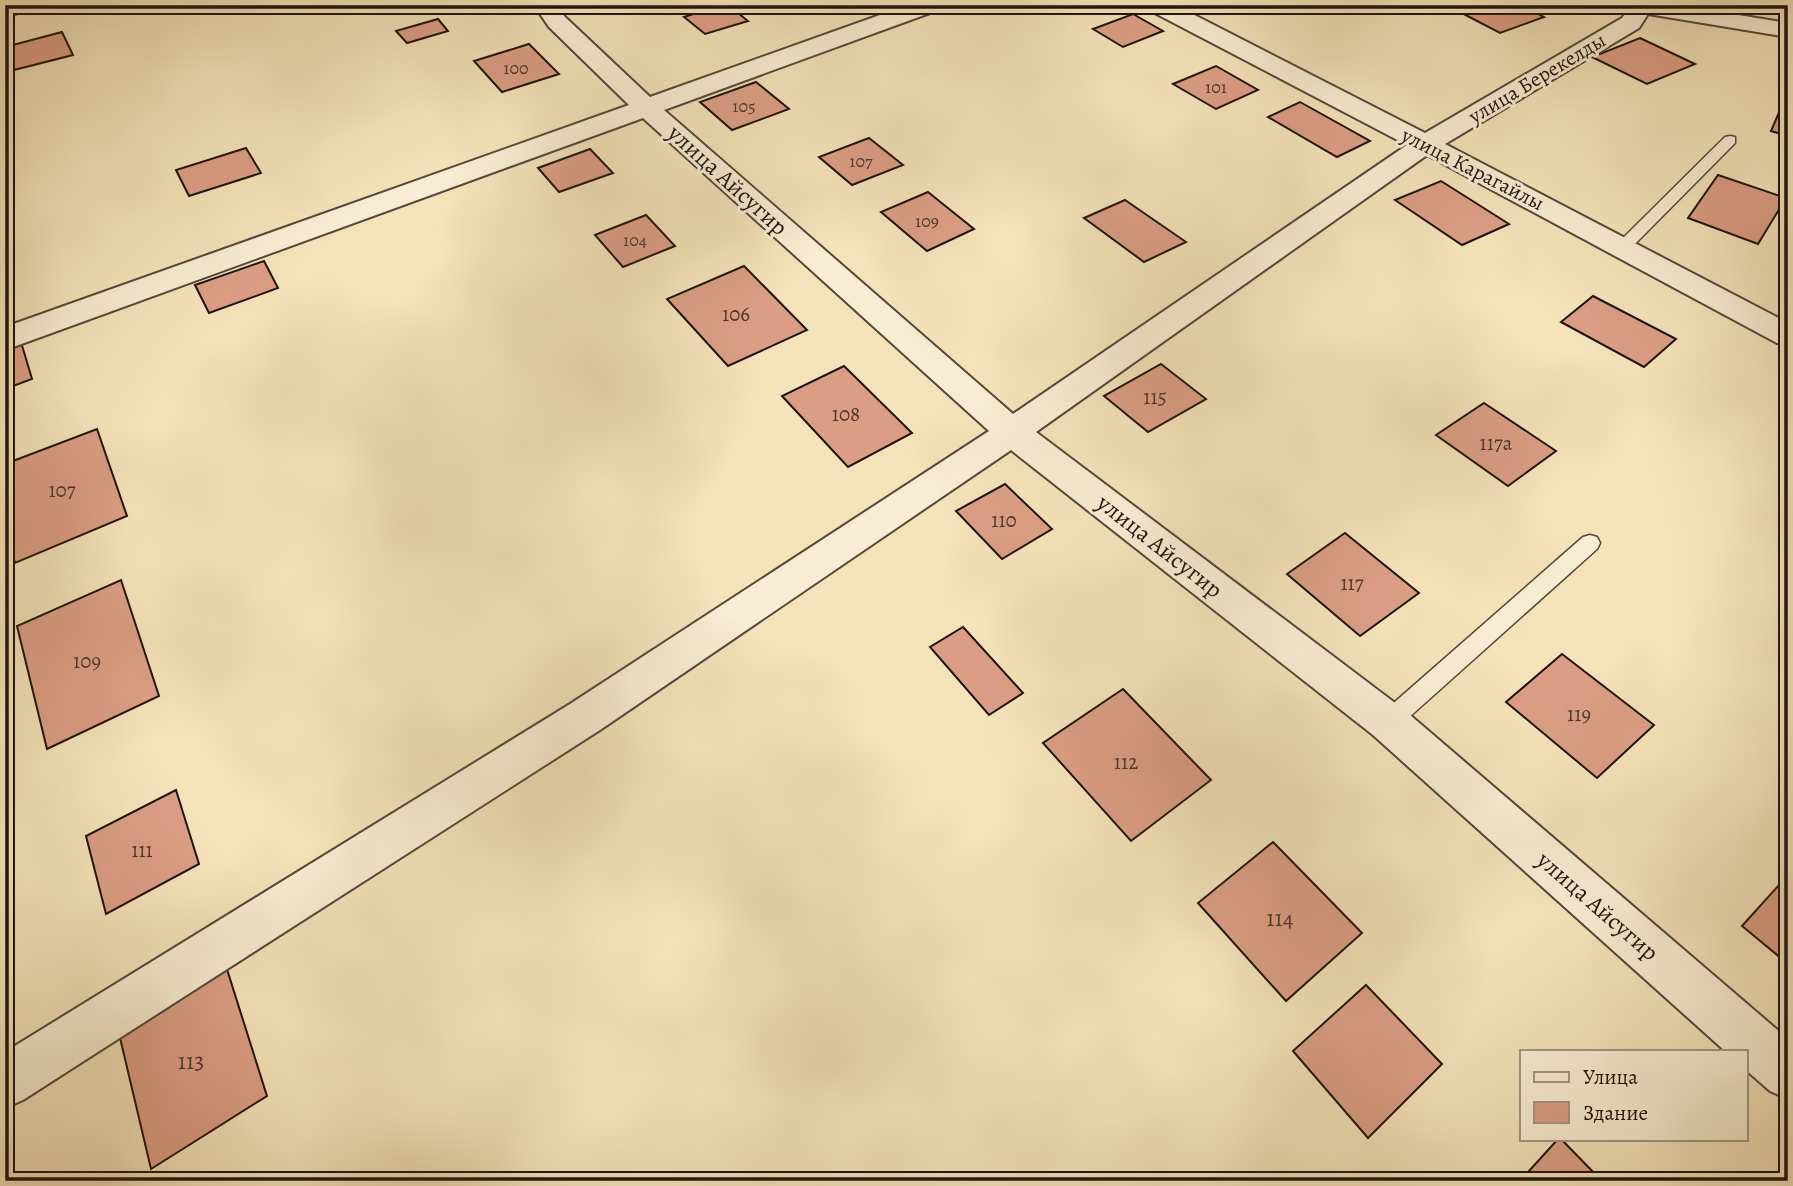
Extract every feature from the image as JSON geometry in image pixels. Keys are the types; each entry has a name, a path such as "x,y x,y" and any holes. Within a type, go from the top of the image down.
{"street":[{"path":"5,10 19,5"},
{"name":"улица Айсугир","path":"545,5 557,22 647,108 1012,432 1388,722 1788,1073"},
{"path":"5,339 930,5"},
{"name":"улица Карагайлы","path":"1157,5 1788,335"},
{"path":"1639,6 1788,30"},
{"name":"улица Берекелды","path":"5,1082 584,717 1012,432 1426,144 1631,23 1639,6"}],"lane":[{"path":"1623,247 1730,140"},
{"path":"1388,722 1590,543"}],"building":[{"path":"728,5 748,21 705,34 684,17"},
{"path":"1005,5 1043,5 1019,14"},
{"path":"1464,5 1521,5 1544,17 1500,33 1454,9"},
{"path":"1133,14 1163,31 1123,47 1093,29"},
{"path":"438,19 448,31 407,43 396,31"},
{"path":"62,32 73,55 10,71 5,58 5,47"},
{"path":"1640,38 1695,64 1647,84 1592,57"},
{"path":"529,44 559,74 502,92 474,61"},
{"path":"1216,66 1258,90 1216,109 1173,84"},
{"path":"756,82 789,109 732,130 700,102"},
{"path":"1300,102 1370,141 1337,157 1268,117"},
{"path":"1783,103 1788,104 1788,136 1771,131"},
{"path":"869,138 903,165 852,185 819,157"},
{"path":"246,148 261,173 189,196 176,170"},
{"path":"590,149 613,173 559,192 538,168"},
{"path":"1718,175 1786,198 1758,244 1688,218"},
{"path":"1441,181 1509,224 1462,245 1395,200"},
{"path":"928,192 974,229 927,251 881,212"},
{"path":"1125,200 1186,242 1144,262 1084,218"},
{"path":"646,215 675,246 623,267 595,235"},
{"path":"264,261 278,288 209,313 195,285"},
{"path":"744,266 807,330 728,366 667,299"},
{"path":"1593,296 1676,339 1644,367 1561,322"},
{"path":"21,342 32,379 5,389 5,347"},
{"path":"1161,364 1206,399 1148,432 1104,396"},
{"path":"844,366 912,433 848,467 782,396"},
{"path":"1484,403 1556,451 1508,486 1436,435"},
{"path":"97,429 127,516 15,563 5,523 5,464"},
{"path":"1005,484 1052,529 1002,559 956,511"},
{"path":"1345,533 1419,593 1360,636 1287,574"},
{"path":"121,580 159,696 47,749 17,626"},
{"path":"963,627 1023,693 989,715 930,647"},
{"path":"1562,654 1654,725 1597,778 1506,702"},
{"path":"1123,689 1211,780 1131,841 1043,743"},
{"path":"176,790 199,864 106,914 86,836"},
{"path":"1273,842 1362,933 1286,1001 1198,903"},
{"path":"1788,875 1788,964 1742,926"},
{"path":"225,963 267,1096 151,1169 117,1025"},
{"path":"1366,985 1442,1064 1368,1138 1293,1051"},
{"path":"1557,1140 1562,1140 1602,1181 1520,1181"}]}
